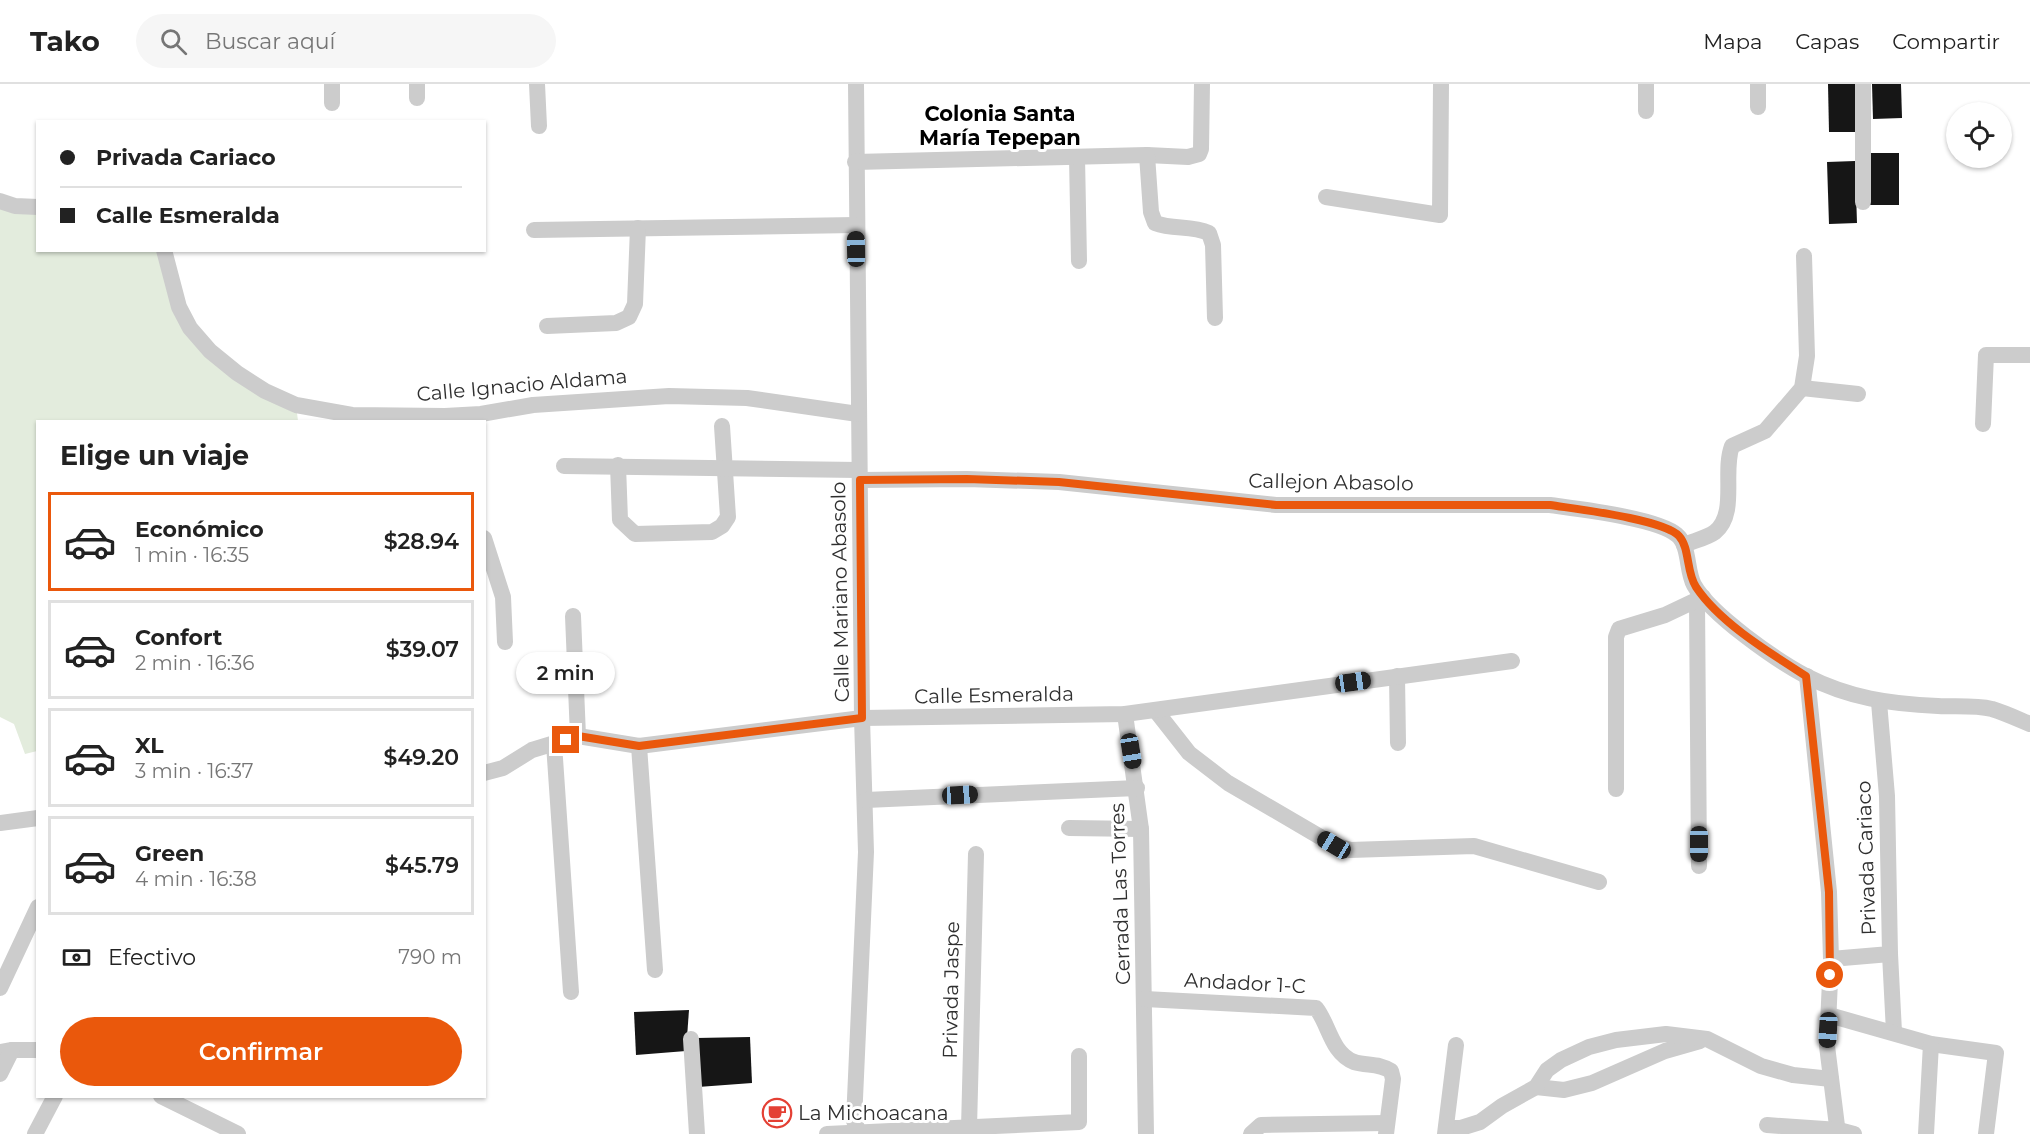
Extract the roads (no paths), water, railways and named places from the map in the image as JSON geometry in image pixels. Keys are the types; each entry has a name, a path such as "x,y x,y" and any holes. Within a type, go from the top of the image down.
{"street":[{"path":"332,84 332,103"},
{"path":"537,84 539,126"},
{"name":"Calle Mariano Abasolo","path":"856,84 862,718 866,800 854,1121 859,1134"},
{"path":"855,162 1147,155 1188,157 1199,154 1201,149 1202,84"},
{"path":"1326,197 1440,215 1441,84"},
{"path":"1646,84 1646,111"},
{"path":"1758,84 1758,107"},
{"path":"1863,84 1863,202"},
{"path":"1147,155 1150,212 1155,223 1165,227 1197,227 1209,232 1213,244 1215,318"},
{"path":"1077,157 1079,261"},
{"path":"0,201 15,206 36,207"},
{"path":"534,230 856,225"},
{"path":"547,326 616,323 629,317 634,304 638,228"},
{"name":"Calle Ignacio Aldama","path":"165,252 179,307 190,328 210,351 265,391 296,405 332,413 481,418 533,405 669,396 747,398 858,414"},
{"path":"1699,866 1700,598 1687,567 1684,545 1714,532 1722,522 1727,510 1727,467 1732,446 1765,431 1802,388 1806,376 1807,356 1804,256"},
{"path":"1983,424 1986,356 2030,355"},
{"path":"1802,388 1858,394"},
{"path":"618,465 620,520 635,534 712,532 722,526 728,518 727,466 722,426"},
{"name":"Callejon Abasolo","path":"564,466 727,466 859,475 1059,482 1276,505 1550,505 1588,510 1666,527 1679,536 1684,545"},
{"path":"486,544 503,597 505,642"},
{"path":"1616,789 1616,638 1619,629 1665,615 1700,598"},
{"path":"1700,598 1767,651 1806,676 1851,696 1879,702 1990,709 2030,724"},
{"path":"573,616 578,736"},
{"name":"Calle Esmeralda","path":"486,772 504,768 532,750 578,736 639,746 862,718 1125,714 1512,661"},
{"path":"1397,676 1398,743"},
{"name":"Privada Cariaco","path":"1806,676 1829,892 1831,959 1827,1046 1831,1079 1844,1133"},
{"name":"Privada Cariaco","path":"1831,959 1890,954 1887,796 1879,702"},
{"path":"1156,711 1189,753 1212,771 1334,845 1350,850 1474,846 1599,882"},
{"name":"Cerrada Las Torres","path":"1125,714 1141,829 1146,1134"},
{"path":"554,744 571,992"},
{"path":"639,746 655,970"},
{"name":"Cerrada Las Torres","path":"866,800 1137,788"},
{"path":"0,823 36,818"},
{"path":"1069,828 1141,829"},
{"name":"Privada Jaspe","path":"969,1128 976,854"},
{"path":"0,988 36,911"},
{"path":"1890,954 1894,1032"},
{"name":"Andador 1-C","path":"1145,999 1316,1008 1339,1051 1353,1062 1383,1065 1391,1071 1393,1079 1386,1129"},
{"path":"1829,1015 1931,1044 1996,1053 1986,1134"},
{"path":"1456,1045 1445,1131 1480,1122 1502,1106 1536,1087 1547,1070 1562,1060 1589,1047 1616,1040 1666,1034 1707,1039 1761,1066 1793,1075 1831,1079"},
{"path":"691,1039 697,1134"},
{"path":"1536,1087 1563,1090 1592,1083 1665,1051 1707,1039"},
{"path":"1926,1134 1931,1044"},
{"path":"0,1074 6,1051 36,1050"},
{"path":"827,1134 949,1131 1079,1122 1079,1056"},
{"path":"36,1134 54,1098"},
{"path":"164,1098 213,1128 238,1134"},
{"path":"1256,1132 1261,1125 1386,1129"},
{"path":"1767,1125 1844,1133"}],"place":[{"name":"La Michoacana","path":"777,1113"}],"district":[{"name":"Colonia Santa María Tepepan","path":"1000,126"}]}
